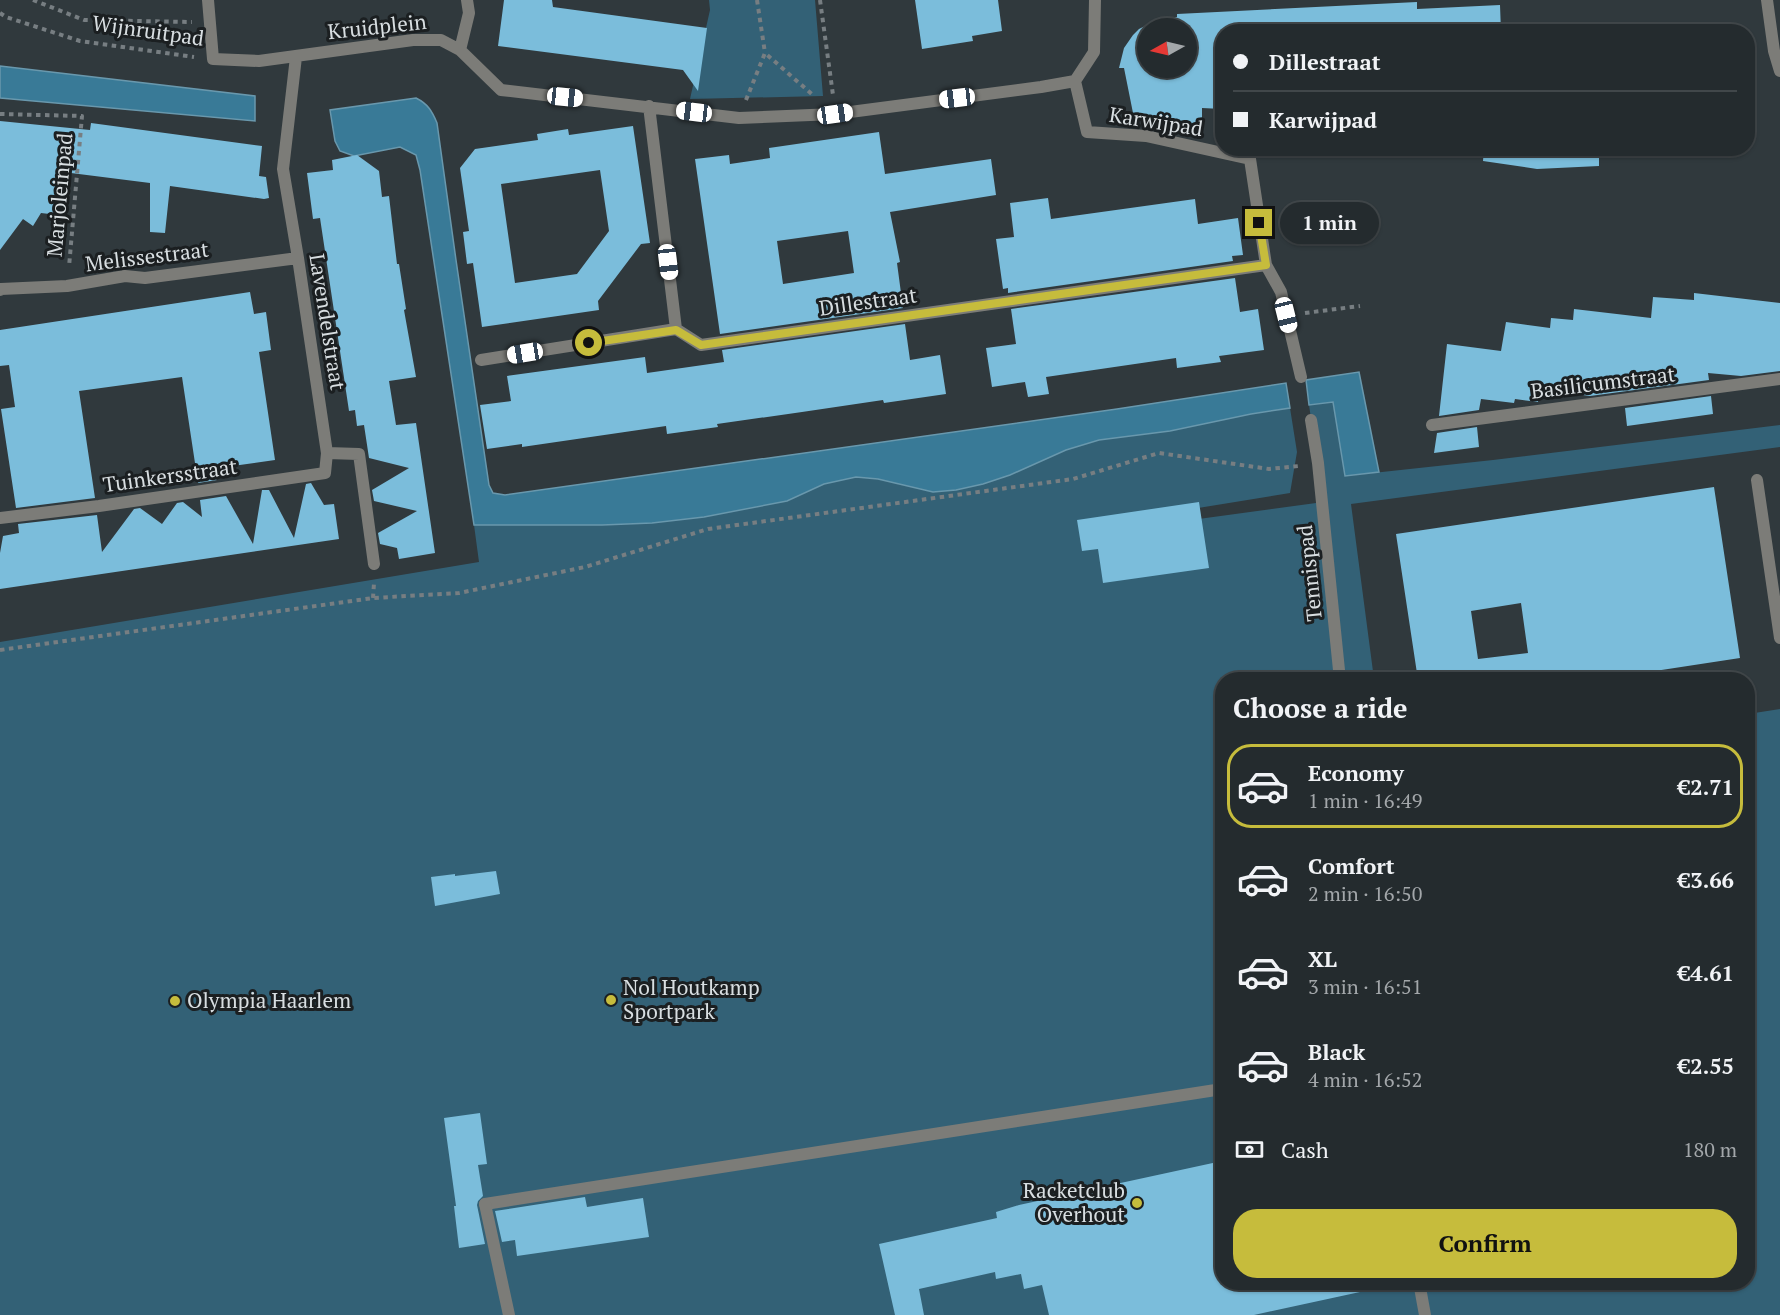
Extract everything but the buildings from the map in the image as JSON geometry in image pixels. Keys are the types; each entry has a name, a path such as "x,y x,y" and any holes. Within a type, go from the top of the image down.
{"street":[{"path":"208,0 213,59"},
{"path":"467,0 469,13 460,50 501,90 739,118 835,114 1075,81 1094,52 1095,0"},
{"path":"1767,0 1774,51 1780,71"},
{"name":"Kruidplein","path":"296,57 413,40 441,40 460,50"},
{"name":"Wijnruitpad","path":"213,59 259,61 296,57"},
{"name":"Lavendelstraat","path":"296,57 283,170 327,453"},
{"name":"Karwijpad","path":"1075,81 1087,132 1146,136 1215,151"},
{"path":"481,360 676,330 649,106"},
{"name":"Karwijpad","path":"1236,156 1250,159 1266,265"},
{"name":"Melissestraat","path":"0,290 67,286 125,276 145,278 298,258"},
{"path":"1266,265 1281,291 1301,377"},
{"name":"Dillestraat","path":"676,330 701,345 1266,265"},
{"name":"Basilicumstraat","path":"1432,425 1780,380"},
{"name":"Tennispad","path":"1311,420 1318,463 1339,672"},
{"path":"327,453 359,454 374,564"},
{"name":"Tuinkersstraat","path":"0,518 325,473 327,453"},
{"path":"1757,480 1780,638"},
{"path":"509,1315 485,1204 1215,1090"},
{"path":"1420,1290 1425,1315"}],"path":[{"path":"33,0 84,20 211,22"},
{"path":"739,118 765,53 757,0"},
{"path":"820,0 835,114"},
{"name":"Wijnruitpad","path":"0,14 80,41 213,59"},
{"path":"765,53 835,114"},
{"name":"Marjoleinpad","path":"0,114 82,116 67,286"},
{"path":"1286,315 1360,306"},
{"path":"0,650 373,598 459,593 585,567 708,529 1073,479 1159,453 1269,469 1318,463"}],"shaded area":[{"path":"709,0 815,0 823,96 690,99 710,10"},
{"path":"0,66 255,96 255,121 0,98"},
{"path":"416,98 429,108 437,123 489,485 493,493 505,495 1286,383 1290,408 1170,431 1099,440 1066,450 1010,475 956,490 933,492 878,479 856,477 824,484 787,501 704,517 652,523 602,525 474,525 416,155 400,147 354,156 340,151 335,141 330,110"},
{"path":"1359,372 1379,472 1345,476 1333,402 1309,405 1306,380"},
{"name":"Nol Houtkamp Sportpark","path":"1333,402 1345,476 1780,425 1780,447 1351,504 1373,672 1215,672 1215,1290 1755,1290 1755,713 1780,709 1780,1315 0,1315 0,642 479,562 474,525 602,525 652,523 704,517 787,501 824,484 856,477 878,479 933,492 983,484 1010,475 1066,450 1099,440 1170,431 1290,408 1297,452 1290,493 1192,509 1081,535 1316,503 1320,479 1309,405"}],"place":[{"name":"Nol Houtkamp Sportpark","path":"611,1000"},
{"name":"Olympia Haarlem","path":"175,1001"},
{"name":"Racketclub Overhout","path":"1137,1203"}],"route":[{"path":"589,343 676,330 701,345 1266,265 1259,223"}]}
